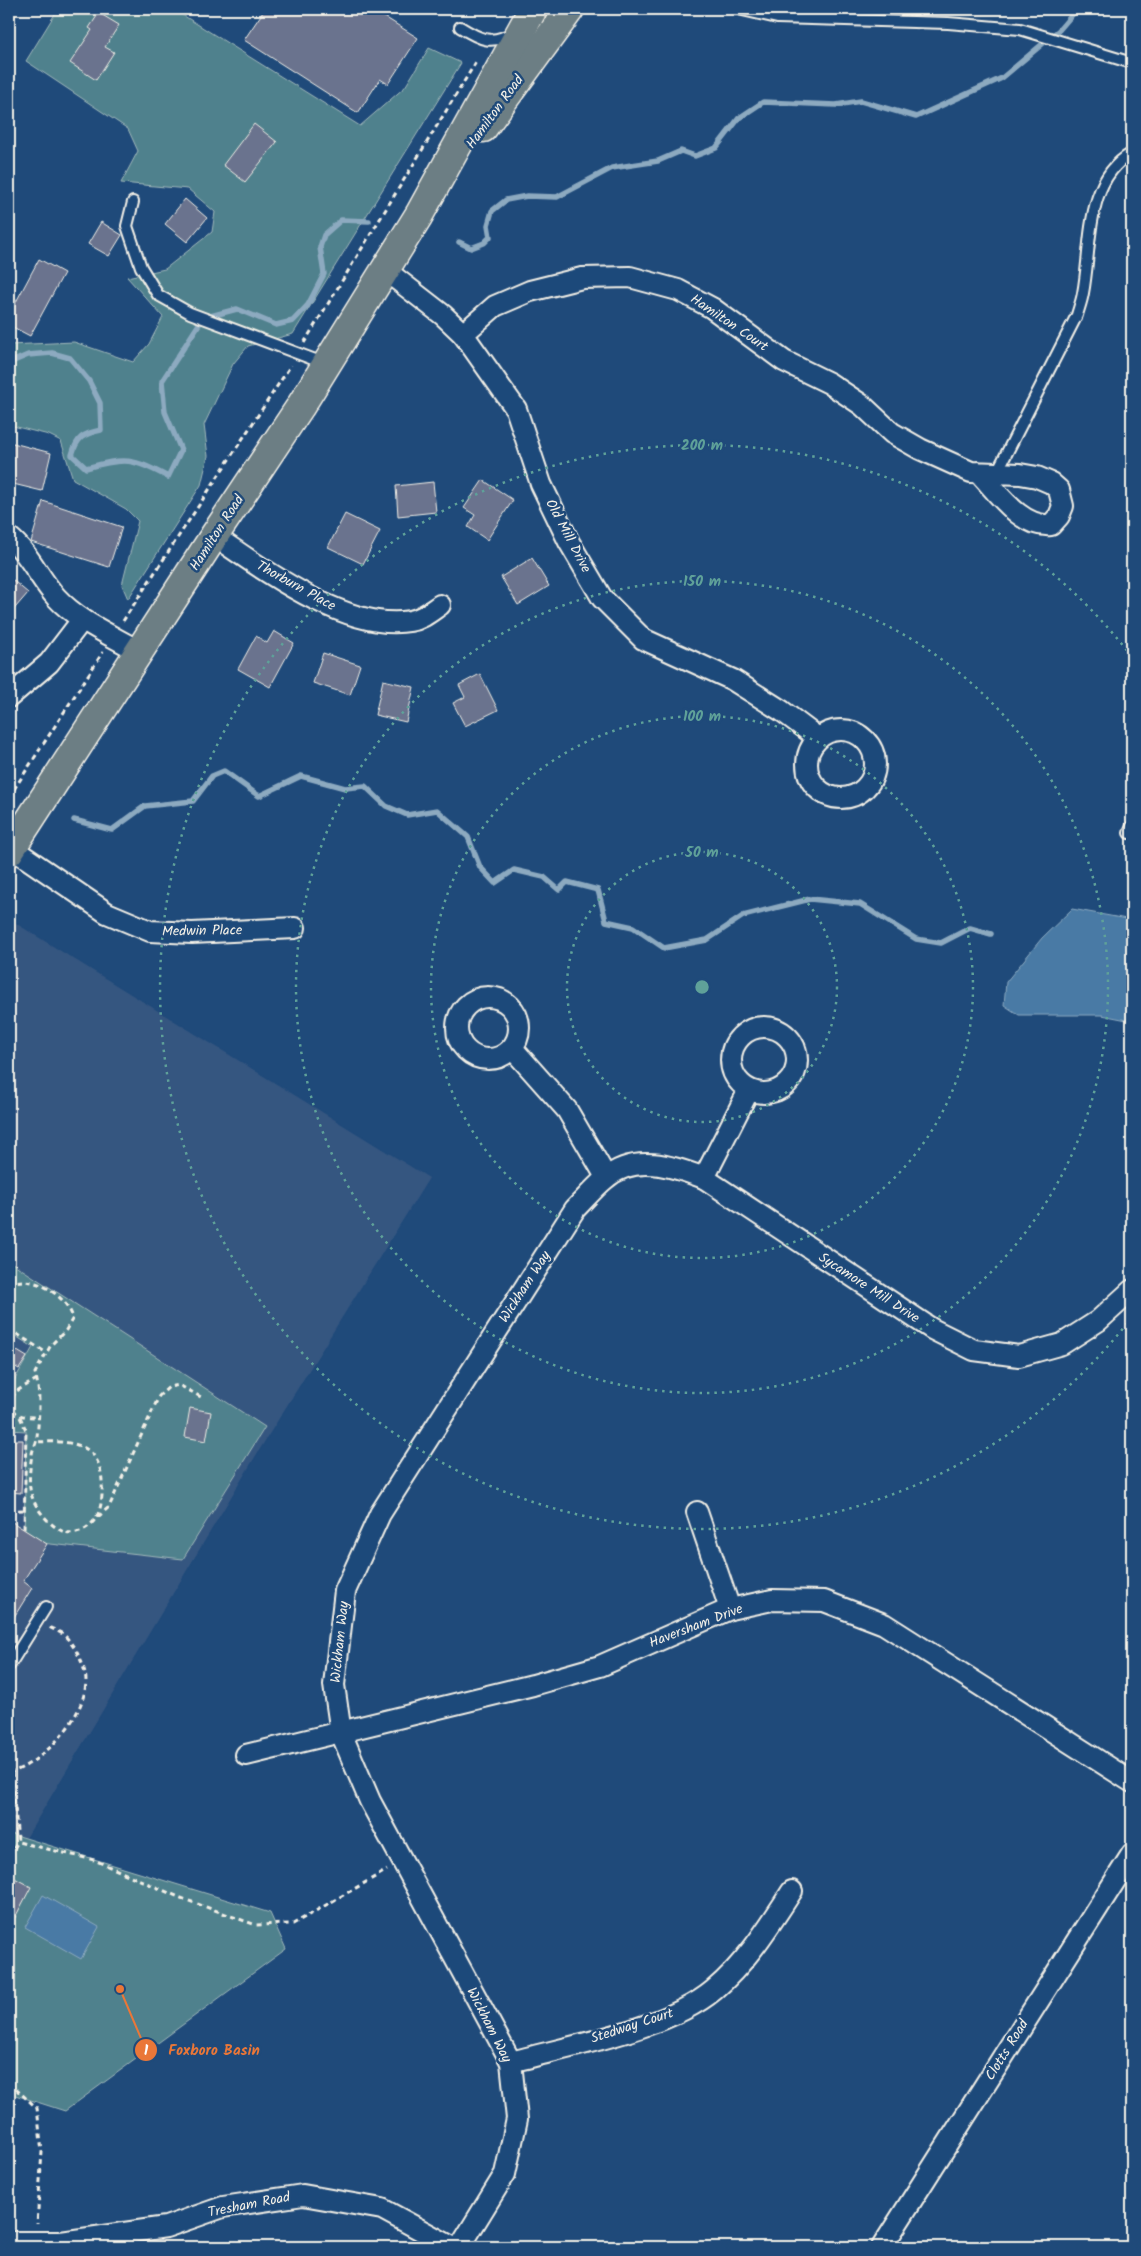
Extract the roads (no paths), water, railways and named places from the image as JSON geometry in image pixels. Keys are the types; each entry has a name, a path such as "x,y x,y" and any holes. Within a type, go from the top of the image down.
{"main road":[{"name":"Hamilton Road","path":"419,216 570,9"},
{"name":"Hamilton Road","path":"10,856 214,536 327,364 419,216 529,17"}],"street":[{"name":"Old Mill Drive","path":"385,270 443,315 463,334 516,409 541,484 569,542 602,598 643,640 733,680 782,711 818,738"},
{"name":"Hamilton Court","path":"463,334 495,306 530,291 582,278 630,277 678,290 712,308 784,361 829,383 862,405 892,434 929,453 987,473"},
{"name":"Thorburn Place","path":"214,536 292,586 328,606 350,614 397,622 424,616 440,605"},
{"path":"9,537 18,544 56,597 82,620 140,652"},
{"path":"9,697 50,662 82,620"},
{"name":"Medwin Place","path":"10,856 107,913 150,931 192,933 295,928"},
{"path":"512,1048 568,1110 606,1177"},
{"path":"704,1178 749,1090"},
{"name":"Sycamore Mill Drive","path":"606,1177 623,1168 660,1163 704,1178 932,1329 974,1350 1020,1356 1062,1344 1098,1321 1132,1290"},
{"name":"Wickham Way","path":"460,2247 505,2174 517,2119 511,2062 370,1801 341,1733 334,1685 345,1591 380,1514 575,1209 606,1177"},
{"path":"697,1512 730,1610"},
{"name":"Haversham Drive","path":"246,1755 341,1733 600,1666 730,1610 772,1600 824,1601 884,1624 1132,1782"},
{"name":"Clotts Road","path":"882,2247 1132,1854"},
{"name":"Stedway Court","path":"511,2062 671,2016 714,1990 751,1953 792,1891"},
{"name":"Tresham Road","path":"9,2242 61,2242 166,2227 223,2207 303,2195 382,2209 452,2247"}],"lane":[{"path":"738,9 777,18 948,24 1020,29 1132,63"},
{"path":"460,27 479,38 489,41 509,34 529,17"},
{"path":"987,473 1009,446 1076,315 1083,293 1090,226 1097,199 1113,169 1132,153"},
{"path":"133,202 127,226 141,267 158,294 190,313 327,364"},
{"path":"9,1666 46,1607"}],"waterway":[{"path":"459,242 471,248 484,243 490,237 488,225 492,211 506,200 527,196 557,197 612,168 658,161 681,151 695,156 716,148 739,118 763,102 836,105 861,101 916,117 1002,78 1059,30 1077,9"},
{"path":"9,363 28,355 52,353 70,358 89,381 100,403 101,430 82,437 76,444 72,455 86,468 110,462 128,461 146,466 168,477 181,450 165,412 162,381 203,318 237,309 276,325 293,321 308,305 324,274 320,247 324,235 341,220 369,221"},
{"path":"74,820 112,830 145,806 193,801 212,776 224,771 259,796 301,776 345,788 365,786 386,806 407,815 437,810 468,837 480,867 495,883 514,870 544,877 559,890 567,882 598,890 606,921 633,927 664,948 707,940 743,916 810,899 860,904 916,939 941,943 970,928 991,934"}],"place":[{"name":"Foxboro Basin","path":"120,1989"}]}
